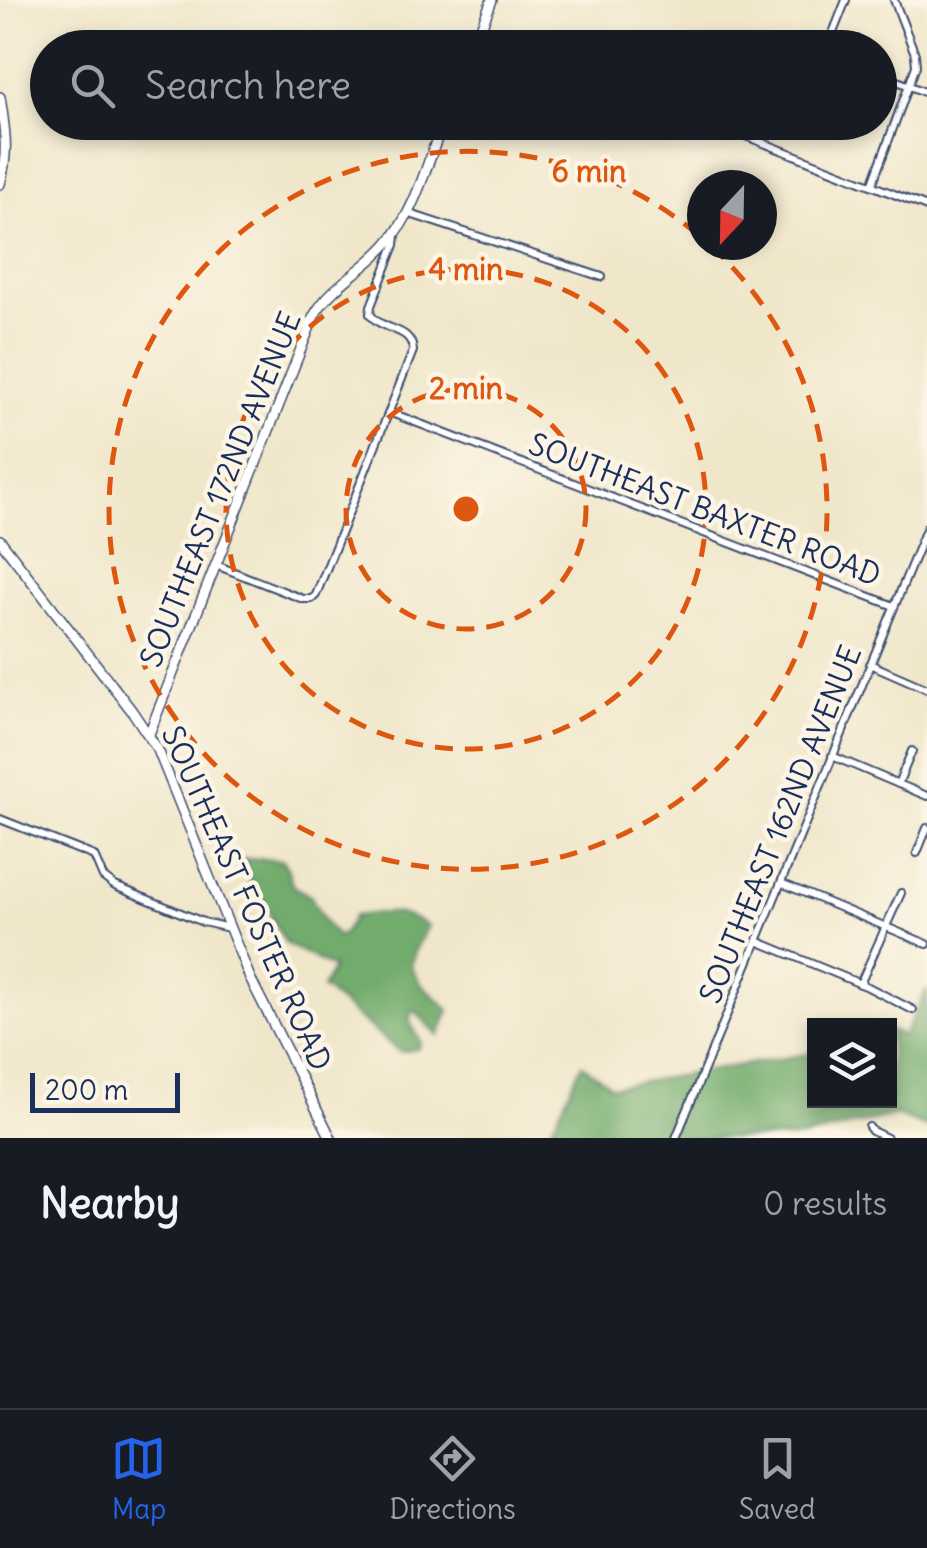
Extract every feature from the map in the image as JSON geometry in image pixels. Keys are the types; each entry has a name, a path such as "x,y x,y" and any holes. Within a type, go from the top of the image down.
{"main road":[{"path":"479,30 492,0"},
{"path":"0,97 7,142 0,184"},
{"name":"SOUTHEAST 172ND AVENUE","path":"149,734 316,314 332,292 380,253 396,234 436,140"},
{"name":"SOUTHEAST FOSTER ROAD","path":"0,540 149,734 164,761 254,989 331,1138"}],"street":[{"path":"834,30 846,0"},
{"path":"894,0 916,61 897,120"},
{"path":"897,81 927,93"},
{"path":"756,140 927,207"},
{"path":"872,185 889,140"},
{"path":"408,213 602,277"},
{"path":"216,565 304,600 318,593 412,353 413,343 405,334 375,322 370,312 396,234"},
{"name":"SOUTHEAST BAXTER ROAD","path":"388,412 894,606"},
{"name":"SOUTHEAST 162ND AVENUE","path":"676,1138 927,527"},
{"path":"870,664 927,689"},
{"path":"898,784 912,750"},
{"path":"832,756 927,796"},
{"path":"0,819 94,856 105,880 115,886 203,922 229,928"},
{"path":"917,853 927,828"},
{"path":"780,882 927,944"},
{"path":"860,984 901,894"},
{"path":"757,941 913,1010"},
{"path":"869,1127 888,1138"}],"green space":[{"path":"243,859 282,860 292,885 311,897 338,937 354,916 400,914 428,926 411,967 421,984 449,1010 439,1036 413,1009 409,1021 421,1042 418,1049 400,1052 322,988 333,968 285,943 251,884"},
{"path":"927,989 927,1127 896,1115 799,1138 547,1138 582,1064 612,1087 807,1054 807,1108 897,1108 897,1034 903,1036"}]}
